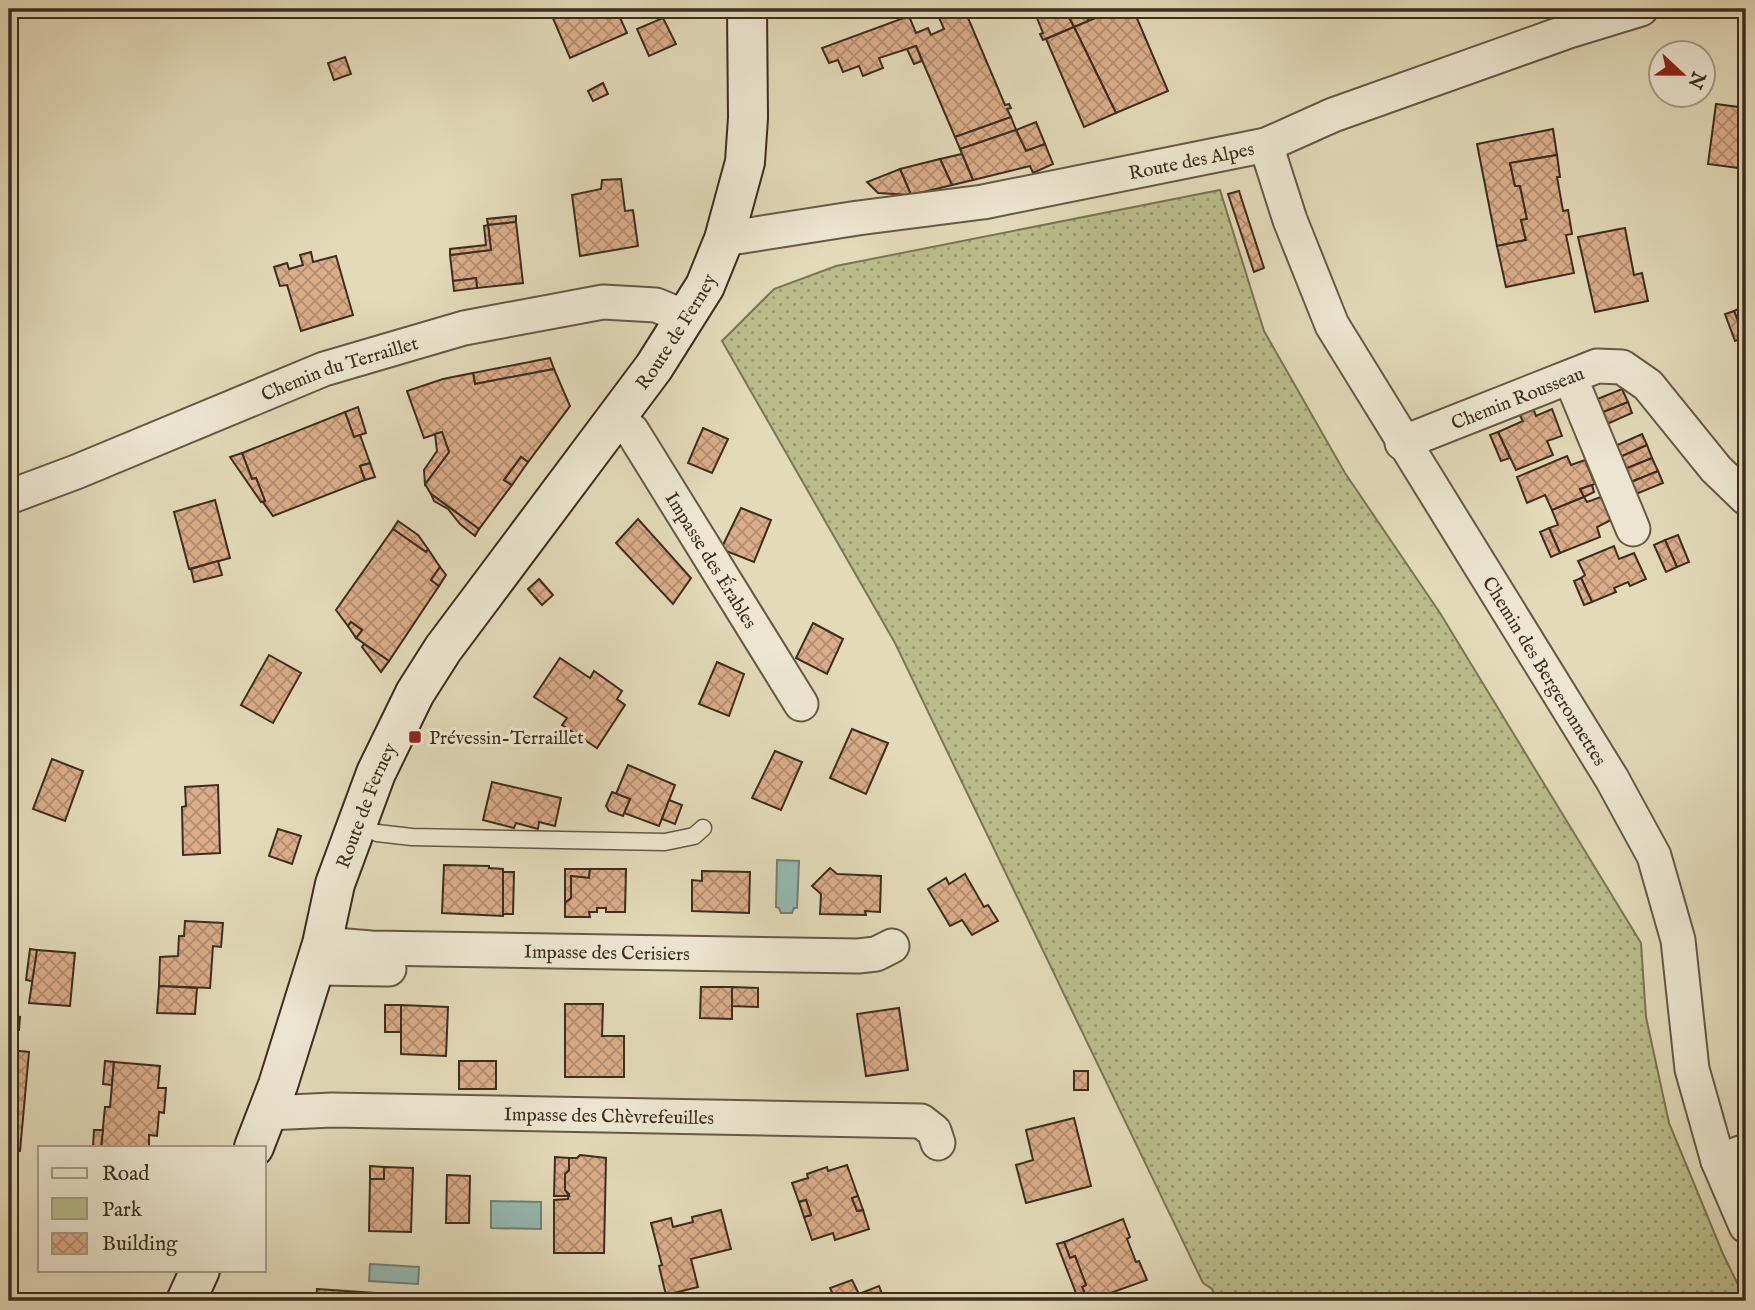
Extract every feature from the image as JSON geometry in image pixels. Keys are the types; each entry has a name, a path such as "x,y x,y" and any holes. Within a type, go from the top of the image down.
{"main road":[{"name":"Route de Ferney","path":"261,1130 318,956 335,884 376,773 428,669 654,368 705,286 724,239 745,162 748,118 747,9"},
{"name":"Route de Ferney","path":"318,956 377,833 444,670 478,605"},
{"path":"186,1301 199,1272"}],"street":[{"name":"Route des Alpes","path":"724,239 983,202 1266,145 1333,115 1569,31 1641,9"},
{"name":"Chemin des Bergeronnettes","path":"1266,145 1290,220 1332,325 1402,443 1612,779 1654,856 1678,940 1692,1069 1732,1156 1746,1226"},
{"name":"Chemin du Terraillet","path":"9,497 324,369 464,328 603,302 656,305 685,317"},
{"name":"Chemin Rousseau","path":"1402,443 1597,366 1622,367 1648,385 1716,469 1746,498"},
{"path":"1570,377 1633,529"},
{"name":"Impasse des Érables","path":"617,417 632,431 802,704"},
{"name":"Impasse des Cerisiers","path":"318,956 385,948 858,956 876,954 892,946"},
{"path":"318,956 788,974"},
{"name":"Impasse des Chèvrefeuilles","path":"261,1130 332,1110 921,1121 934,1131 938,1143"}],"lane":[{"path":"377,833 412,837 665,842 694,836 703,828"}],"green space":[{"path":"1220,190 1264,331 1345,473 1440,613 1641,943 1646,1017 1669,1123 1723,1254 1746,1301 1217,1301 1212,1289 1203,1283 895,643 722,341 774,289 836,266"}],"water":[{"path":"777,860 799,861 797,908 794,908 792,913 781,913 776,907"},
{"path":"491,1201 541,1202 541,1229 491,1228"},
{"path":"370,1264 419,1267 418,1284 369,1281"}],"building":[{"path":"549,9 616,9 627,33 570,58"},
{"path":"954,9 989,9 968,18 1005,105 1009,104 1011,108 1007,109 1011,117 955,137 916,46 879,58 883,68 863,76 859,66 843,72 838,60 829,63 822,48 909,16 916,33 928,28 931,35 944,29 938,15"},
{"path":"1065,9 1074,27 1043,40 1037,18"},
{"path":"1065,9 1083,9 1089,21 1074,27"},
{"path":"1117,9 1133,9 1168,91 1116,113 1074,27"},
{"path":"663,18 676,44 649,56 637,29"},
{"path":"1074,27 1116,113 1084,127 1046,39"},
{"path":"916,46 922,61 914,64 907,49"},
{"path":"345,57 351,74 334,80 328,63"},
{"path":"603,83 608,94 593,101 588,91"},
{"path":"1716,104 1746,108 1746,169 1708,164"},
{"path":"1011,117 1016,130 960,149 955,137"},
{"path":"1036,122 1045,144 1026,151 1016,130"},
{"path":"1553,129 1557,155 1510,163 1515,186 1520,186 1527,219 1521,220 1526,240 1497,246 1477,144"},
{"path":"1016,130 1026,151 1045,144 1053,164 1033,173 1030,166 973,180 960,149"},
{"path":"962,154 973,180 952,185 940,159"},
{"path":"1557,155 1560,177 1557,177 1563,211 1568,210 1572,234 1566,235 1574,273 1506,287 1497,246 1526,240 1521,220 1527,219 1520,186 1515,186 1510,163"},
{"path":"940,159 952,185 911,195 900,169"},
{"path":"900,169 911,195 878,193 867,182"},
{"path":"621,179 625,211 633,210 638,246 580,256 572,195 601,189 602,180"},
{"path":"1239,191 1264,268 1254,272 1228,194"},
{"path":"516,216 516,222 488,225 487,219"},
{"path":"516,222 523,283 477,288 476,278 453,281 450,255 491,250 488,225"},
{"path":"488,225 491,250 450,255 450,249 486,245 484,226"},
{"path":"1625,228 1634,275 1642,273 1648,301 1595,312 1578,237"},
{"path":"311,252 313,262 336,256 353,315 301,331 287,285 280,286 274,267 287,263 289,269 303,265 300,255"},
{"path":"476,278 477,288 454,291 453,281"},
{"path":"1746,305 1746,342 1734,311"},
{"path":"1734,311 1744,337 1735,341 1725,314"},
{"path":"550,358 554,369 475,384 473,373"},
{"path":"554,369 570,406 528,462 521,457 504,480 512,485 479,529 431,494 425,484 449,452 442,432 424,438 407,391 443,379 473,373 475,384"},
{"path":"1622,389 1628,402 1601,413 1595,400"},
{"path":"1628,402 1632,413 1607,424 1601,413"},
{"path":"358,407 366,433 354,437 345,412"},
{"path":"1533,408 1536,416 1552,409 1562,436 1547,441 1553,455 1516,470 1498,432 1523,421 1519,414"},
{"path":"345,412 354,437 360,435 370,463 360,466 365,480 273,516 263,502 265,501 256,478 252,479 242,453"},
{"path":"703,428 728,439 712,473 688,463"},
{"path":"442,432 449,452 425,484 424,470 437,451 435,434"},
{"path":"1498,432 1510,458 1501,461 1490,435"},
{"path":"1642,434 1647,445 1620,457 1615,446"},
{"path":"1647,445 1652,458 1625,469 1620,457"},
{"path":"242,453 252,479 256,478 265,501 261,502 230,457"},
{"path":"1567,456 1571,465 1585,460 1595,484 1580,489 1584,497 1552,510 1545,495 1527,503 1517,477"},
{"path":"521,457 528,462 512,485 504,480"},
{"path":"1652,458 1658,471 1631,482 1625,469"},
{"path":"370,463 375,477 365,480 360,466"},
{"path":"1658,471 1663,483 1636,494 1631,482"},
{"path":"1592,485 1594,492 1584,497 1580,489"},
{"path":"431,494 479,529 475,536 460,524 448,509 434,501"},
{"path":"1584,497 1587,502 1601,497 1611,520 1597,527 1600,537 1560,553 1549,528 1558,525 1552,510"},
{"path":"215,500 230,558 189,569 174,512"},
{"path":"741,508 771,520 754,562 721,549"},
{"path":"638,519 691,578 673,604 616,543"},
{"path":"398,521 418,535 428,549 426,552 393,529"},
{"path":"1549,528 1560,553 1551,557 1540,532"},
{"path":"393,529 426,552 428,549 440,567 431,580 439,586 389,661 356,638 362,630 351,622 348,626 336,610"},
{"path":"1678,535 1689,562 1677,567 1665,540"},
{"path":"1665,540 1677,567 1666,572 1654,545"},
{"path":"1614,546 1619,559 1634,553 1646,579 1630,586 1628,582 1614,588 1616,592 1592,602 1581,578 1585,575 1578,561"},
{"path":"218,561 222,575 194,582 191,569"},
{"path":"440,567 446,575 439,586 431,580"},
{"path":"1581,578 1592,602 1584,605 1574,581"},
{"path":"539,579 553,595 542,605 528,589"},
{"path":"351,622 362,630 356,638 348,626"},
{"path":"813,623 843,639 827,674 796,658"},
{"path":"364,644 389,661 381,672 362,647"},
{"path":"269,655 301,673 273,723 241,705"},
{"path":"560,658 590,678 594,671 622,691 617,699 625,705 597,748 562,725 567,718 534,697"},
{"path":"717,662 744,674 729,716 699,704"},
{"path":"852,729 888,743 866,794 830,778"},
{"path":"775,751 802,762 781,810 752,798"},
{"path":"52,759 83,771 65,821 33,809"},
{"path":"628,765 675,785 659,826 624,813 630,799 616,794"},
{"path":"492,782 561,798 555,826 539,822 538,829 516,823 514,828 483,820"},
{"path":"218,785 220,853 183,855 182,807 186,806 185,787"},
{"path":"612,792 630,799 623,816 609,811 606,806"},
{"path":"669,800 682,805 675,824 662,819"},
{"path":"278,829 301,836 292,864 269,856"},
{"path":"444,865 503,869 503,916 442,913"},
{"path":"830,868 837,874 881,876 880,912 865,911 866,915 820,914 821,894 812,886"},
{"path":"565,869 590,869 589,878 571,876 571,898 565,903"},
{"path":"590,869 626,869 625,912 606,912 606,908 597,908 597,912 589,912 590,917 565,917 565,903 571,898 571,876 589,878"},
{"path":"702,871 750,872 749,913 692,911 692,880 702,881"},
{"path":"503,872 514,872 513,914 503,914"},
{"path":"965,874 984,907 988,905 998,921 972,935 962,920 950,926 928,889 946,878 949,884"},
{"path":"185,921 223,923 221,947 213,946 210,988 159,986 160,957 178,956 179,936 184,936"},
{"path":"30,949 37,950 34,980 31,981 26,980"},
{"path":"37,950 75,953 70,1006 29,1003"},
{"path":"159,986 197,988 195,1014 157,1013"},
{"path":"701,987 732,987 732,1019 700,1018"},
{"path":"732,987 758,988 758,1007 732,1006"},
{"path":"565,1004 603,1004 602,1036 624,1036 624,1077 565,1077"},
{"path":"385,1005 401,1005 401,1032 385,1032"},
{"path":"401,1005 448,1007 446,1056 401,1054"},
{"path":"899,1008 908,1070 866,1076 857,1014"},
{"path":"9,1016 20,1017 19,1030 9,1030"},
{"path":"9,1050 29,1052 20,1151 9,1150"},
{"path":"105,1061 114,1062 112,1085 103,1084"},
{"path":"459,1061 496,1061 496,1089 459,1089"},
{"path":"114,1062 160,1066 158,1088 166,1088 164,1113 159,1112 157,1136 149,1135 149,1146 101,1146 105,1107 110,1107"},
{"path":"1074,1071 1088,1071 1088,1090 1074,1090"},
{"path":"1074,1118 1091,1186 1026,1203 1016,1165 1033,1160 1026,1130"},
{"path":"94,1130 103,1130 101,1146 93,1146"},
{"path":"580,1155 606,1158 604,1253 554,1253 554,1200 568,1199 565,1174 569,1170 569,1158 577,1158"},
{"path":"555,1157 569,1158 565,1190 569,1196 554,1196"},
{"path":"847,1165 858,1196 852,1198 857,1211 863,1210 869,1229 835,1240 833,1233 812,1240 804,1217 811,1215 806,1200 799,1202 792,1183 808,1178 807,1174 827,1167 828,1171"},
{"path":"370,1166 384,1167 384,1179 370,1179"},
{"path":"384,1167 413,1168 411,1232 369,1231 370,1179 384,1179"},
{"path":"447,1175 470,1176 469,1223 446,1223"},
{"path":"858,1196 863,1210 857,1211 852,1198"},
{"path":"806,1200 811,1215 804,1217 799,1202"},
{"path":"721,1210 731,1249 691,1259 698,1287 666,1295 659,1266 662,1265 651,1223 671,1218 673,1227 693,1222 692,1217"},
{"path":"1123,1219 1136,1262 1139,1261 1147,1280 1088,1301 1082,1287 1086,1285 1075,1256 1070,1258 1064,1242"},
{"path":"1064,1242 1070,1258 1075,1256 1086,1285 1082,1287 1088,1301 1079,1301 1057,1244"},
{"path":"852,1280 859,1294 844,1301 836,1301 830,1288"},
{"path":"879,1286 885,1301 844,1301 859,1294"},
{"path":"317,1289 405,1295 405,1301 316,1301"}],"place":[{"name":"Prévessin-Terraillet","path":"415,737"}]}
